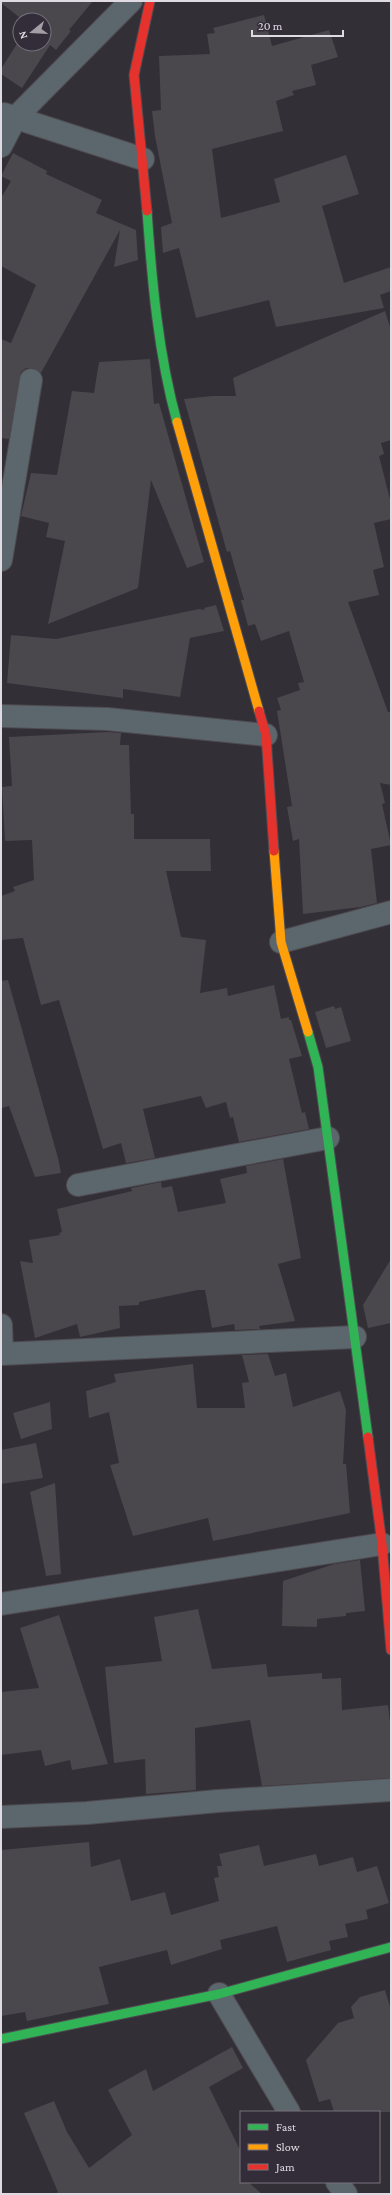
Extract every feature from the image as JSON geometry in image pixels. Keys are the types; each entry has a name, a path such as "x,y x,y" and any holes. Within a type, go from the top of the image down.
{"street":[{"path":"1,146 9,115 131,1"},
{"path":"150,1 134,75 143,159 154,302 172,403 266,735 281,942 318,1067 385,1555 391,1650"},
{"path":"9,115 143,159"},
{"path":"1,560 31,380"},
{"path":"1,716 107,719 266,735"},
{"path":"281,942 391,912"},
{"path":"78,1185 328,1138"},
{"path":"1,1325 2,1354 355,1336"},
{"path":"1,1604 385,1555"},
{"path":"1,1817 87,1813 218,1801 391,1790"},
{"path":"1,2039 219,1994 391,1947"},
{"path":"219,1994 288,2111"},
{"path":"338,2183 346,2194"}],"building":[{"path":"1,1 93,1 69,30 71,31 56,50 52,47 52,12 13,12 1,3"},
{"path":"264,15 272,46 329,30 338,57 311,65 316,85 292,91 294,95 276,101 283,131 212,149 221,218 280,202 274,179 346,155 359,194 322,206 344,283 391,267 391,291 380,295 384,308 276,327 269,300 196,318 179,248 163,253 161,227 172,223 155,136 152,111 161,110 159,56 210,54 207,34 215,33 213,28"},
{"path":"12,52 45,52 22,88 1,74 1,69"},
{"path":"13,153 47,171 46,174 102,200 96,213 136,230 138,260 114,267 120,230 41,373 33,368 26,368 21,372 9,439 1,438 1,339 11,343 36,285 1,266 1,198 11,181 1,176"},
{"path":"385,311 391,330 391,440 381,443 384,454 379,456 391,503 391,519 374,523 384,567 373,570 379,595 348,602 388,712 391,712 391,785 380,783 385,803 382,804 391,845 371,849 377,903 361,907 303,914 299,839 293,841 287,807 292,806 277,711 281,710 277,698 300,690 298,683 304,682 289,631 261,641 255,624 248,626 241,600 244,600 230,551 227,552 184,399 212,396 236,396 233,378"},
{"path":"150,359 154,404 159,403 204,562 187,568 151,480 138,588 48,624 65,541 46,537 49,523 21,516 31,473 57,475 72,391 94,393 99,362"},
{"path":"216,605 224,631 190,638 180,697 123,689 123,698 7,683 11,635 56,639 199,609 205,610 204,608"},
{"path":"107,732 121,733 120,745 129,745 131,814 134,814 134,839 210,839 211,871 166,871 181,937 206,940 200,993 227,988 228,996 274,985 281,1019 289,1017 289,1020 291,1020 302,1056 289,1059 302,1113 305,1112 309,1129 239,1142 233,1117 230,1118 226,1102 206,1108 201,1096 143,1109 155,1158 126,1163 121,1143 103,1149 59,1000 41,1005 23,938 1,940 1,896 15,891 13,887 34,880 32,840 5,841 2,787 12,786 9,737"},
{"path":"8,980 61,1173 35,1177 9,1106 1,1108 1,981"},
{"path":"334,1006 335,1009 341,1007 351,1041 326,1048 315,1012"},
{"path":"283,1159 301,1258 278,1264 295,1321 259,1326 260,1329 235,1330 234,1324 212,1328 205,1290 198,1290 139,1302 139,1305 119,1306 120,1328 80,1337 77,1324 35,1338 20,1261 33,1263 29,1240 60,1235 59,1233 62,1232 57,1209 132,1191 131,1188 161,1182 162,1188 172,1186 178,1212 226,1203 220,1179 247,1173 246,1166"},
{"path":"391,1259 391,1323 368,1328 363,1305"},
{"path":"268,1354 275,1376 286,1373 293,1407 340,1391 346,1410 343,1464 346,1464 350,1513 213,1541 208,1518 133,1536 110,1465 119,1463 109,1412 89,1418 86,1391 116,1382 114,1374 193,1364 197,1408 245,1408 242,1383 249,1382 242,1355"},
{"path":"50,1402 52,1429 21,1439 13,1413"},
{"path":"36,1443 43,1478 1,1484 1,1450"},
{"path":"55,1483 61,1574 46,1576 30,1492"},
{"path":"360,1560 365,1611 346,1613 346,1616 317,1619 317,1627 282,1626 283,1581 334,1564"},
{"path":"198,1609 212,1669 266,1664 268,1677 322,1673 322,1679 341,1678 342,1710 388,1705 391,1731 391,1778 262,1786 250,1720 195,1728 196,1790 146,1794 145,1759 114,1763 105,1667 162,1661 154,1617"},
{"path":"59,1615 108,1764 72,1770 70,1760 45,1766 41,1750 1,1755 1,1692 39,1688 20,1628"},
{"path":"89,1842 91,1867 120,1859 131,1901 165,1892 171,1915 219,1901 214,1878 219,1877 217,1866 222,1866 219,1854 259,1845 264,1866 316,1854 319,1866 353,1857 357,1872 377,1866 389,1903 366,1910 368,1919 345,1924 348,1937 329,1941 331,1950 287,1962 277,1926 220,1940 222,1949 171,1965 167,1950 99,1967 109,2004 27,2021 25,2012 1,2016 1,1850"},
{"path":"385,1990 391,2010 391,2112 334,2111 330,2099 319,2102 306,2060 338,2023 354,2018 351,2007 360,1997"},
{"path":"232,2047 243,2068 209,2087 240,2150 240,2183 249,2183 262,2194 55,2194 58,2192 24,2113 54,2101 67,2132 89,2168 132,2135 108,2090 146,2069 153,2091"}],"traffic: fast":[{"path":"147,211 151,264 160,343 170,396 177,422"},
{"path":"308,1032 318,1067 368,1437"},
{"path":"1,2039 219,1994 391,1947"}],"traffic: slow":[{"path":"177,422 259,711"},
{"path":"274,851 281,942 308,1032"}],"traffic: jam":[{"path":"147,211 134,75 150,1"},
{"path":"259,711 266,735 274,851"},
{"path":"368,1437 382,1544 391,1650"}]}
